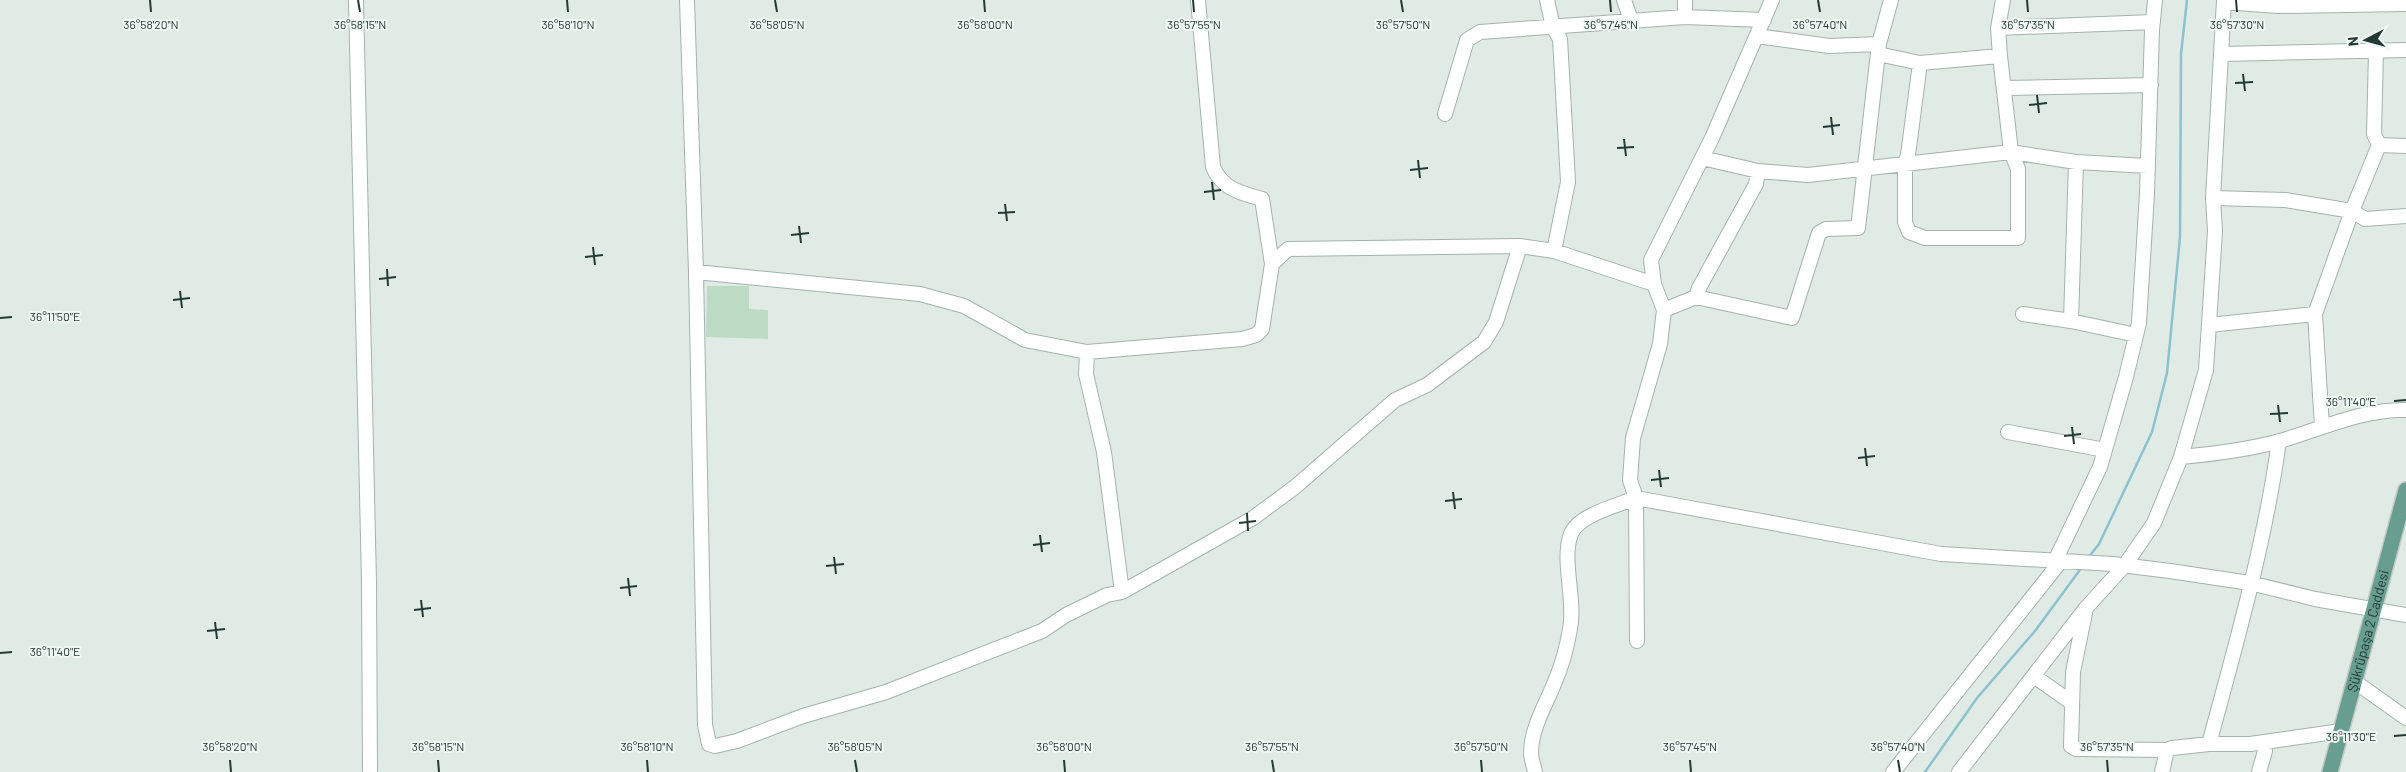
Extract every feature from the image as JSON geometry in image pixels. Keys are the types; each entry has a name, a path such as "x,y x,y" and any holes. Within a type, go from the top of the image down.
{"main road":[{"name":"Şükrüpaşa 2 Caddesi","path":"2330,772 2406,490"}],"street":[{"path":"356,0 369,583 370,772"},
{"path":"687,0 696,272 705,725 709,744 715,746 737,741 803,716 886,692 1042,631 1066,615 1107,595 1122,592 1253,518 1294,487 1395,400 1427,385 1484,342 1496,322 1520,246"},
{"path":"696,272 920,294 964,306 1026,340 1087,352 1242,338 1256,335 1262,329 1272,264 1262,199 1225,185 1217,178 1213,167 1198,0"},
{"path":"1547,0 1553,27 1560,39 1568,182 1554,251"},
{"path":"1624,0 1631,20"},
{"path":"1685,0 1685,17"},
{"path":"1637,641 1636,498 1630,480 1633,438 1660,344 1664,310 1654,284 1651,260 1702,158 1772,0"},
{"path":"1664,310 1696,297 1792,318 1818,233 1826,229 1858,228 1878,49 1892,0"},
{"path":"1920,63 1908,155 1905,163 1905,222 1909,232 1925,238 2018,238 2018,169 2010,152 1998,28 2003,0"},
{"path":"1893,772 2062,561 2100,467 2139,323 2155,0"},
{"path":"1959,772 2119,564 2154,523 2181,457 2206,370 2215,231 2213,198 2224,1 2278,6 2406,4"},
{"path":"1445,114 1467,40 1480,32 1685,17 1764,20"},
{"path":"1998,28 2153,22"},
{"path":"1756,36 1829,46 1878,49 1920,63 2000,56"},
{"path":"2221,54 2406,50"},
{"path":"2322,427 2315,314 2352,211 2379,145 2374,134 2376,52"},
{"path":"2004,88 2151,85"},
{"path":"2379,145 2406,146"},
{"path":"1702,158 1758,171 1808,175 2010,152 2076,162 2148,166"},
{"path":"2071,321 2076,162"},
{"path":"1696,297 1699,288 1756,184 1758,171"},
{"path":"2213,198 2285,200 2352,211 2364,218 2406,216"},
{"path":"1272,264 1288,250 1520,246 1554,251 1654,284"},
{"path":"2023,314 2071,321 2136,335"},
{"path":"2209,325 2315,314"},
{"path":"1087,352 1086,374 1104,452 1122,592"},
{"path":"2181,457 2234,452 2390,410 2406,410"},
{"path":"2008,432 2105,450"},
{"path":"2209,744 2250,583 2273,483 2279,441"},
{"path":"1535,772 1531,754 1533,738 1540,714 1554,683 1570,630 1572,612 1568,558 1571,534 1582,520 1636,498 1941,554 2119,564 2250,583 2373,611 2406,615"},
{"path":"2086,608 2073,672 2071,746 2076,749 2167,750 2209,744 2250,744 2341,731"},
{"path":"2034,676 2072,703"},
{"path":"2354,681 2406,718"},
{"path":"2162,772 2167,750"},
{"path":"2259,772 2265,751"}],"green space":[{"path":"707,286 749,286 749,309 768,310 768,339 706,337"}],"waterway":[{"path":"2088,558 2099,544 2152,432 2167,373 2180,237 2181,54 2187,0"},
{"path":"1925,772 1977,698 2035,631 2082,567"}]}
